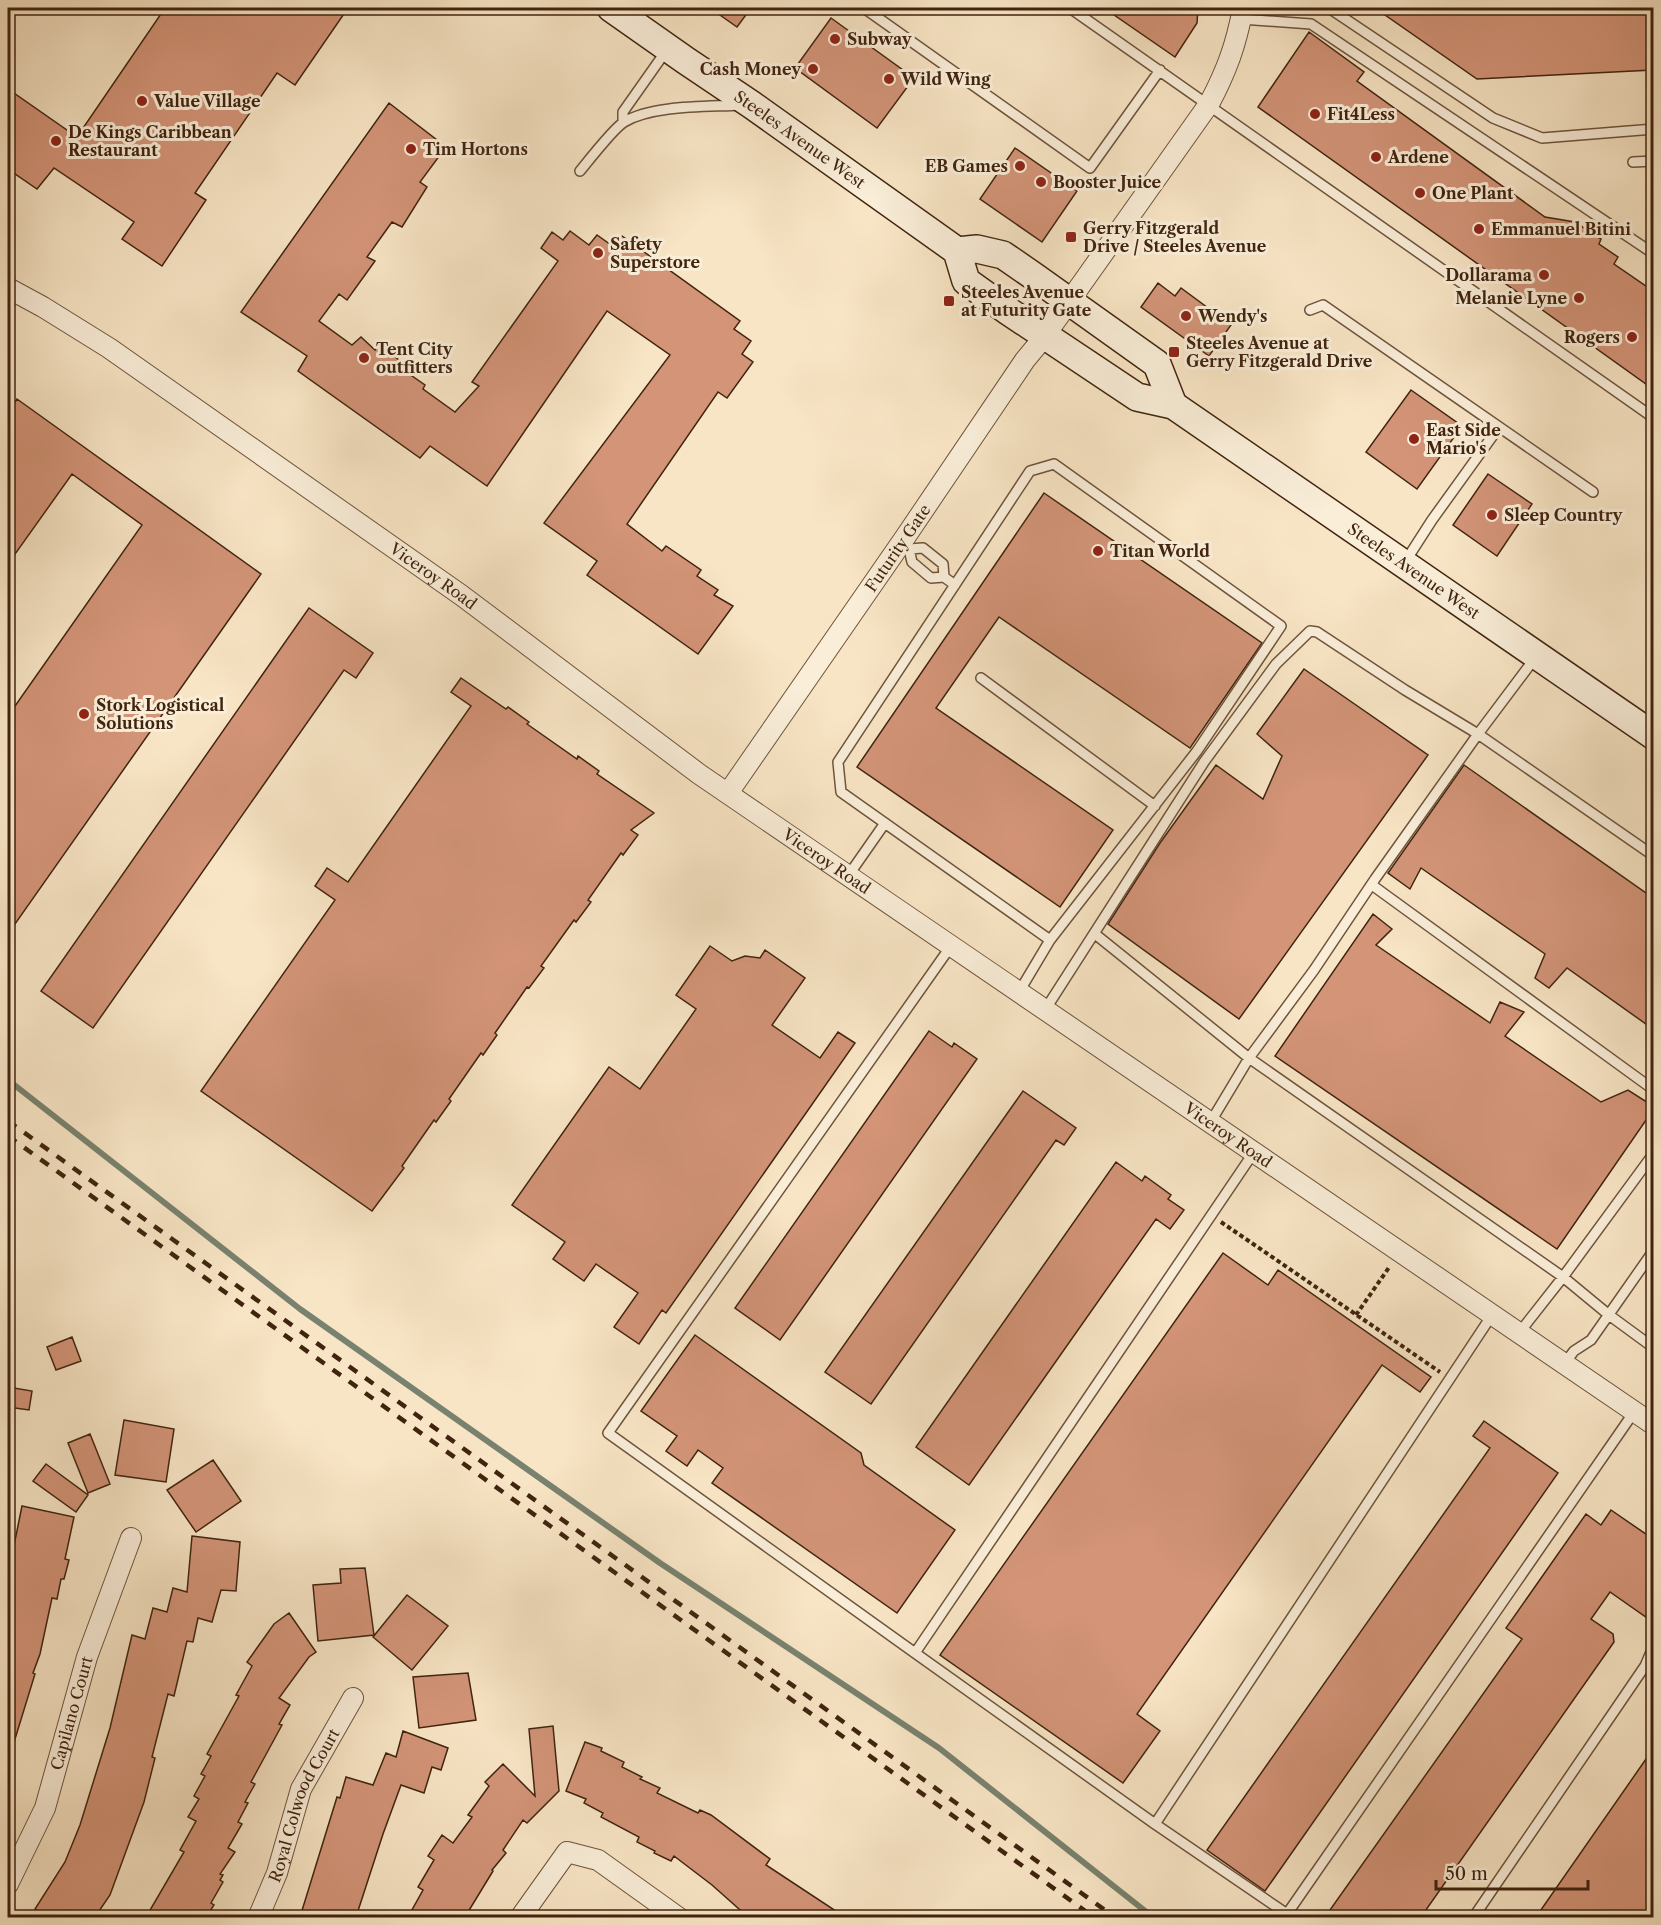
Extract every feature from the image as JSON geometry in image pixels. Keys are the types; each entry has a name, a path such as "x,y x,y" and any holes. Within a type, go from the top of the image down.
{"main road":[{"name":"Steeles Avenue West","path":"610,8 631,17 668,49 752,105 957,251 966,281 1044,337 1137,397 1173,405 1653,736"},
{"path":"957,251 977,249 1003,255 1157,364 1173,405"}],"street":[{"name":"Futurity Gate","path":"728,794 905,547 1025,360 1070,302 1209,104 1237,41 1242,13"},
{"name":"Viceroy Road","path":"8,288 109,348 461,595 728,794 1653,1425"},
{"name":"Capilano Court","path":"8,1884 45,1808 87,1658 130,1538"},
{"name":"Royal Colwood Court","path":"258,1917 278,1873 301,1789 353,1698"},
{"path":"520,1917 567,1852 598,1860 679,1917"}],"lane":[{"path":"864,8 1090,168 1160,70"},
{"path":"1070,8 1653,418"},
{"path":"1329,8 1493,118 1542,138 1653,129"},
{"path":"1242,13 1311,24 1653,254"},
{"path":"623,122 623,111 668,49"},
{"path":"580,171 623,122 668,109 752,105"},
{"path":"1633,162 1653,162"},
{"path":"1310,310 1323,305 1593,492"},
{"path":"1404,564 1432,520 1499,427"},
{"path":"1019,992 1050,940 1197,751 1281,626 1054,464 1030,471 838,762 841,792 1050,940"},
{"path":"944,577 943,564 923,548 905,547 912,562 932,578 944,577 955,585"},
{"path":"1045,1010 1204,762 1276,664 1310,631 1317,632 1405,690 1478,734 1653,856"},
{"path":"1210,1123 1249,1058 1314,970 1478,734 1536,656"},
{"path":"981,678 1155,806"},
{"path":"848,876 885,823"},
{"path":"1372,885 1653,1090"},
{"path":"1095,934 1249,1058 1563,1277 1653,1348"},
{"path":"951,946 608,1433 1155,1824 1289,1916 1634,1412"},
{"path":"915,1653 1254,1152"},
{"path":"1519,1333 1563,1277 1653,1153"},
{"path":"1564,1364 1574,1351 1591,1340 1653,1250"},
{"path":"1155,1824 1492,1315"},
{"path":"1473,1917 1645,1666 1653,1645"}],"path":[{"path":"1211,1215 1450,1379"},
{"path":"1356,1315 1400,1252"}],"building":[{"path":"165,8 348,8 295,85 277,73 195,193 206,200 162,266 122,239 134,222 54,168 37,189 8,169 8,89 77,137"},
{"path":"710,8 751,8 737,27"},
{"path":"1104,8 1198,8 1197,23 1175,57"},
{"path":"1375,8 1653,8 1653,70 1477,79"},
{"path":"831,18 914,78 877,128 795,68"},
{"path":"1309,32 1364,72 1357,81 1545,217 1575,222 1601,239 1599,244 1618,257 1614,264 1653,291 1653,389 1258,107"},
{"path":"389,103 446,147 420,182 427,187 402,227 392,222 367,257 375,261 347,300 339,294 319,321 352,345 361,337 375,350 378,344 408,367 405,371 425,385 423,389 455,412 479,386 472,382 558,261 541,248 552,232 563,240 570,231 589,245 597,235 614,247 622,236 740,321 734,329 751,341 742,354 753,362 727,398 718,392 627,524 662,551 666,546 701,570 697,576 718,590 714,595 733,606 698,654 587,575 597,561 544,523 670,355 607,311 487,486 430,446 420,458 298,371 307,356 241,312"},
{"path":"1015,148 1077,191 1042,242 980,199"},
{"name":"Wendy's","path":"1158,283 1175,296 1181,288 1231,325 1209,356 1141,307"},
{"name":"East Side Mario's","path":"1411,390 1462,426 1417,489 1366,452"},
{"path":"17,399 261,574 8,934 8,716 142,525 72,474 8,564 8,412"},
{"name":"Sleep Country","path":"1488,474 1532,504 1497,556 1453,525"},
{"path":"1044,493 1262,643 1190,748 999,617 936,708 1113,830 1060,907 857,767"},
{"path":"309,608 373,653 356,678 344,670 93,1028 41,991"},
{"path":"1304,669 1428,755 1239,1019 1108,924 1160,843 1216,765 1263,799 1282,756 1257,734"},
{"path":"461,678 506,709 508,707 529,722 527,724 577,759 578,756 599,771 597,774 654,813 631,830 638,835 623,855 621,853 588,900 591,902 576,922 574,920 541,966 544,968 529,988 527,987 495,1033 497,1035 483,1055 481,1053 449,1099 451,1101 436,1122 434,1120 402,1166 404,1168 372,1211 201,1091 335,900 315,886 327,868 348,882 471,706 451,692"},
{"path":"1464,765 1653,898 1653,1029 1567,968 1549,988 1535,978 1545,954 1421,868 1410,889 1388,873"},
{"path":"1373,914 1392,929 1376,945 1490,1023 1500,1002 1524,1012 1505,1036 1601,1102 1628,1090 1653,1106 1653,1110 1557,1249 1275,1056"},
{"path":"710,946 732,961 745,956 760,958 765,950 805,978 772,1025 820,1058 838,1032 855,1043 666,1313 662,1310 639,1344 614,1327 638,1293 596,1264 584,1281 553,1259 565,1242 512,1205 609,1067 640,1089 696,1009 676,995"},
{"path":"929,1031 952,1047 954,1043 977,1059 780,1340 735,1308"},
{"path":"1023,1091 1076,1128 1064,1145 1056,1140 871,1404 825,1372"},
{"path":"1116,1162 1142,1181 1145,1176 1171,1195 1168,1199 1184,1210 1170,1229 1156,1219 969,1485 916,1447"},
{"path":"1223,1253 1268,1285 1278,1270 1431,1377 1420,1392 1382,1365 1137,1714 1160,1731 1123,1783 940,1655"},
{"path":"695,1335 861,1453 864,1465 955,1530 897,1613 712,1483 723,1468 698,1450 687,1466 666,1451 677,1436 641,1411"},
{"path":"72,1337 81,1361 56,1370 47,1347"},
{"path":"8,1387 32,1391 29,1410 8,1407"},
{"path":"124,1420 174,1429 166,1482 115,1475"},
{"path":"1484,1421 1558,1473 1265,1891 1207,1850 1490,1448 1473,1436"},
{"path":"90,1434 110,1484 88,1493 68,1443"},
{"path":"213,1460 241,1501 196,1532 167,1490"},
{"path":"46,1464 88,1495 76,1512 33,1481"},
{"path":"22,1506 74,1517 65,1559 69,1560 64,1579 61,1579 57,1599 52,1598 40,1654 33,1673 35,1674 11,1752 8,1751 8,1575"},
{"path":"1611,1510 1653,1539 1653,1622 1610,1592 1591,1619 1613,1634 1614,1642 1421,1917 1325,1917 1522,1639 1506,1628 1586,1514 1601,1525"},
{"path":"192,1536 240,1542 236,1591 221,1590 212,1622 198,1618 193,1642 187,1641 174,1696 168,1694 152,1757 155,1758 144,1802 110,1895 95,1917 48,1917 35,1909 65,1862 80,1825 110,1728 132,1635 145,1639 153,1608 167,1612 173,1588 187,1592"},
{"path":"365,1568 374,1635 318,1641 313,1585 341,1583 340,1569"},
{"path":"407,1595 448,1626 412,1670 373,1637"},
{"path":"289,1613 316,1652 309,1657 279,1698 290,1705 279,1724 282,1725 251,1782 255,1784 238,1822 242,1824 228,1848 235,1852 220,1874 223,1875 220,1880 223,1882 211,1903 214,1905 206,1917 146,1917 184,1852 180,1850 196,1821 188,1817 199,1799 194,1796 205,1776 201,1774 211,1756 207,1754 239,1696 236,1695 252,1666 247,1662 274,1624"},
{"path":"468,1673 476,1720 419,1728 413,1677"},
{"path":"553,1726 559,1791 527,1823 523,1820 503,1850 506,1853 492,1870 465,1917 408,1917 423,1890 418,1887 434,1860 428,1856 442,1835 453,1843 472,1817 468,1815 489,1786 485,1782 503,1764 535,1796 529,1729"},
{"path":"403,1731 448,1748 441,1770 432,1767 424,1793 401,1785 356,1917 300,1917 337,1797 340,1798 346,1777 373,1785 386,1753 396,1757"},
{"path":"585,1742 602,1748 601,1751 624,1762 622,1767 660,1788 657,1793 698,1813 700,1810 711,1815 770,1859 766,1865 845,1917 748,1917 674,1856 671,1861 654,1853 655,1851 637,1842 639,1837 601,1817 603,1813 584,1803 586,1799 566,1791"},
{"path":"1653,1749 1653,1917 1536,1917"}],"waterway":[{"path":"8,1080 300,1309 660,1563 939,1748 1154,1918"}],"railway":[{"path":"8,1121 1116,1918"},
{"path":"8,1136 1095,1918"}],"place":[{"name":"Subway","path":"835,39"},
{"name":"Cash Money","path":"813,69"},
{"name":"Wild Wing","path":"889,79"},
{"name":"Value Village","path":"142,101"},
{"name":"Fit4Less","path":"1315,114"},
{"name":"De Kings Caribbean Restaurant","path":"56,141"},
{"name":"Tim Hortons","path":"411,149"},
{"name":"Ardene","path":"1376,157"},
{"name":"EB Games","path":"1020,166"},
{"name":"Booster Juice","path":"1041,182"},
{"name":"One Plant","path":"1420,193"},
{"name":"Emmanuel Bitini","path":"1479,229"},
{"name":"Gerry Fitzgerald Drive / Steeles Avenue","path":"1071,237"},
{"name":"Safety Superstore","path":"598,253"},
{"name":"Dollarama","path":"1544,275"},
{"name":"Melanie Lyne","path":"1579,298"},
{"name":"Steeles Avenue at Futurity Gate","path":"949,301"},
{"name":"Wendy's","path":"1186,316"},
{"name":"Rogers","path":"1632,337"},
{"name":"Steeles Avenue at Gerry Fitzgerald Drive","path":"1174,352"},
{"name":"Tent City outfitters","path":"364,358"},
{"name":"East Side Mario's","path":"1414,439"},
{"name":"Sleep Country","path":"1492,515"},
{"name":"Titan World","path":"1098,551"},
{"name":"Stork Logistical Solutions","path":"84,714"}]}
